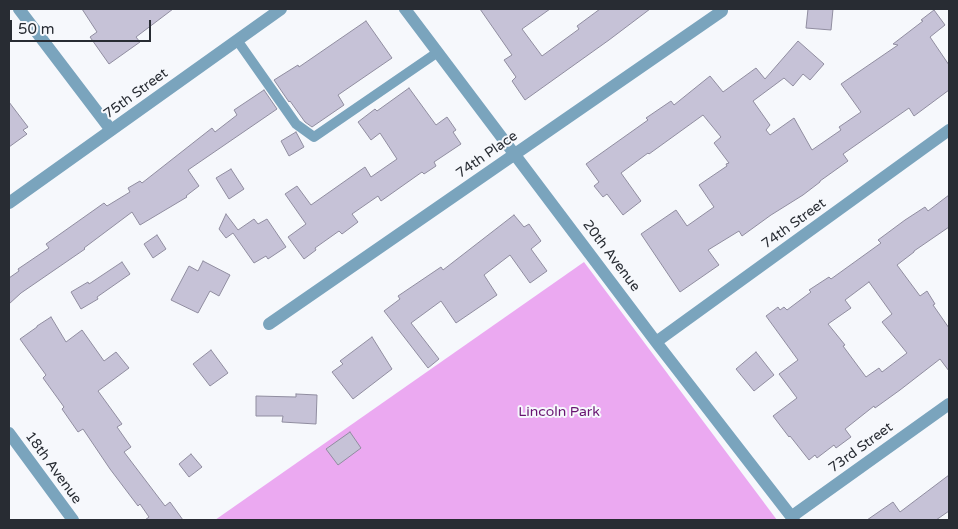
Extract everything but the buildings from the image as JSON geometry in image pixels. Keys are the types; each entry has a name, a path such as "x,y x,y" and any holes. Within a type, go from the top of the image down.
{"street":[{"path":"20,9 111,130"},
{"name":"75th Street","path":"9,203 281,9"},
{"name":"20th Avenue","path":"405,9 792,519"},
{"name":"74th Place","path":"269,324 722,11"},
{"name":"74th Street","path":"656,342 949,130"},
{"name":"73rd Street","path":"792,519 949,404"},
{"name":"18th Avenue","path":"9,433 73,520"}],"lane":[{"path":"237,40 296,124 314,136 438,52"}],"green space":[{"name":"Lincoln Park","path":"584,262 777,520 215,520"}]}
